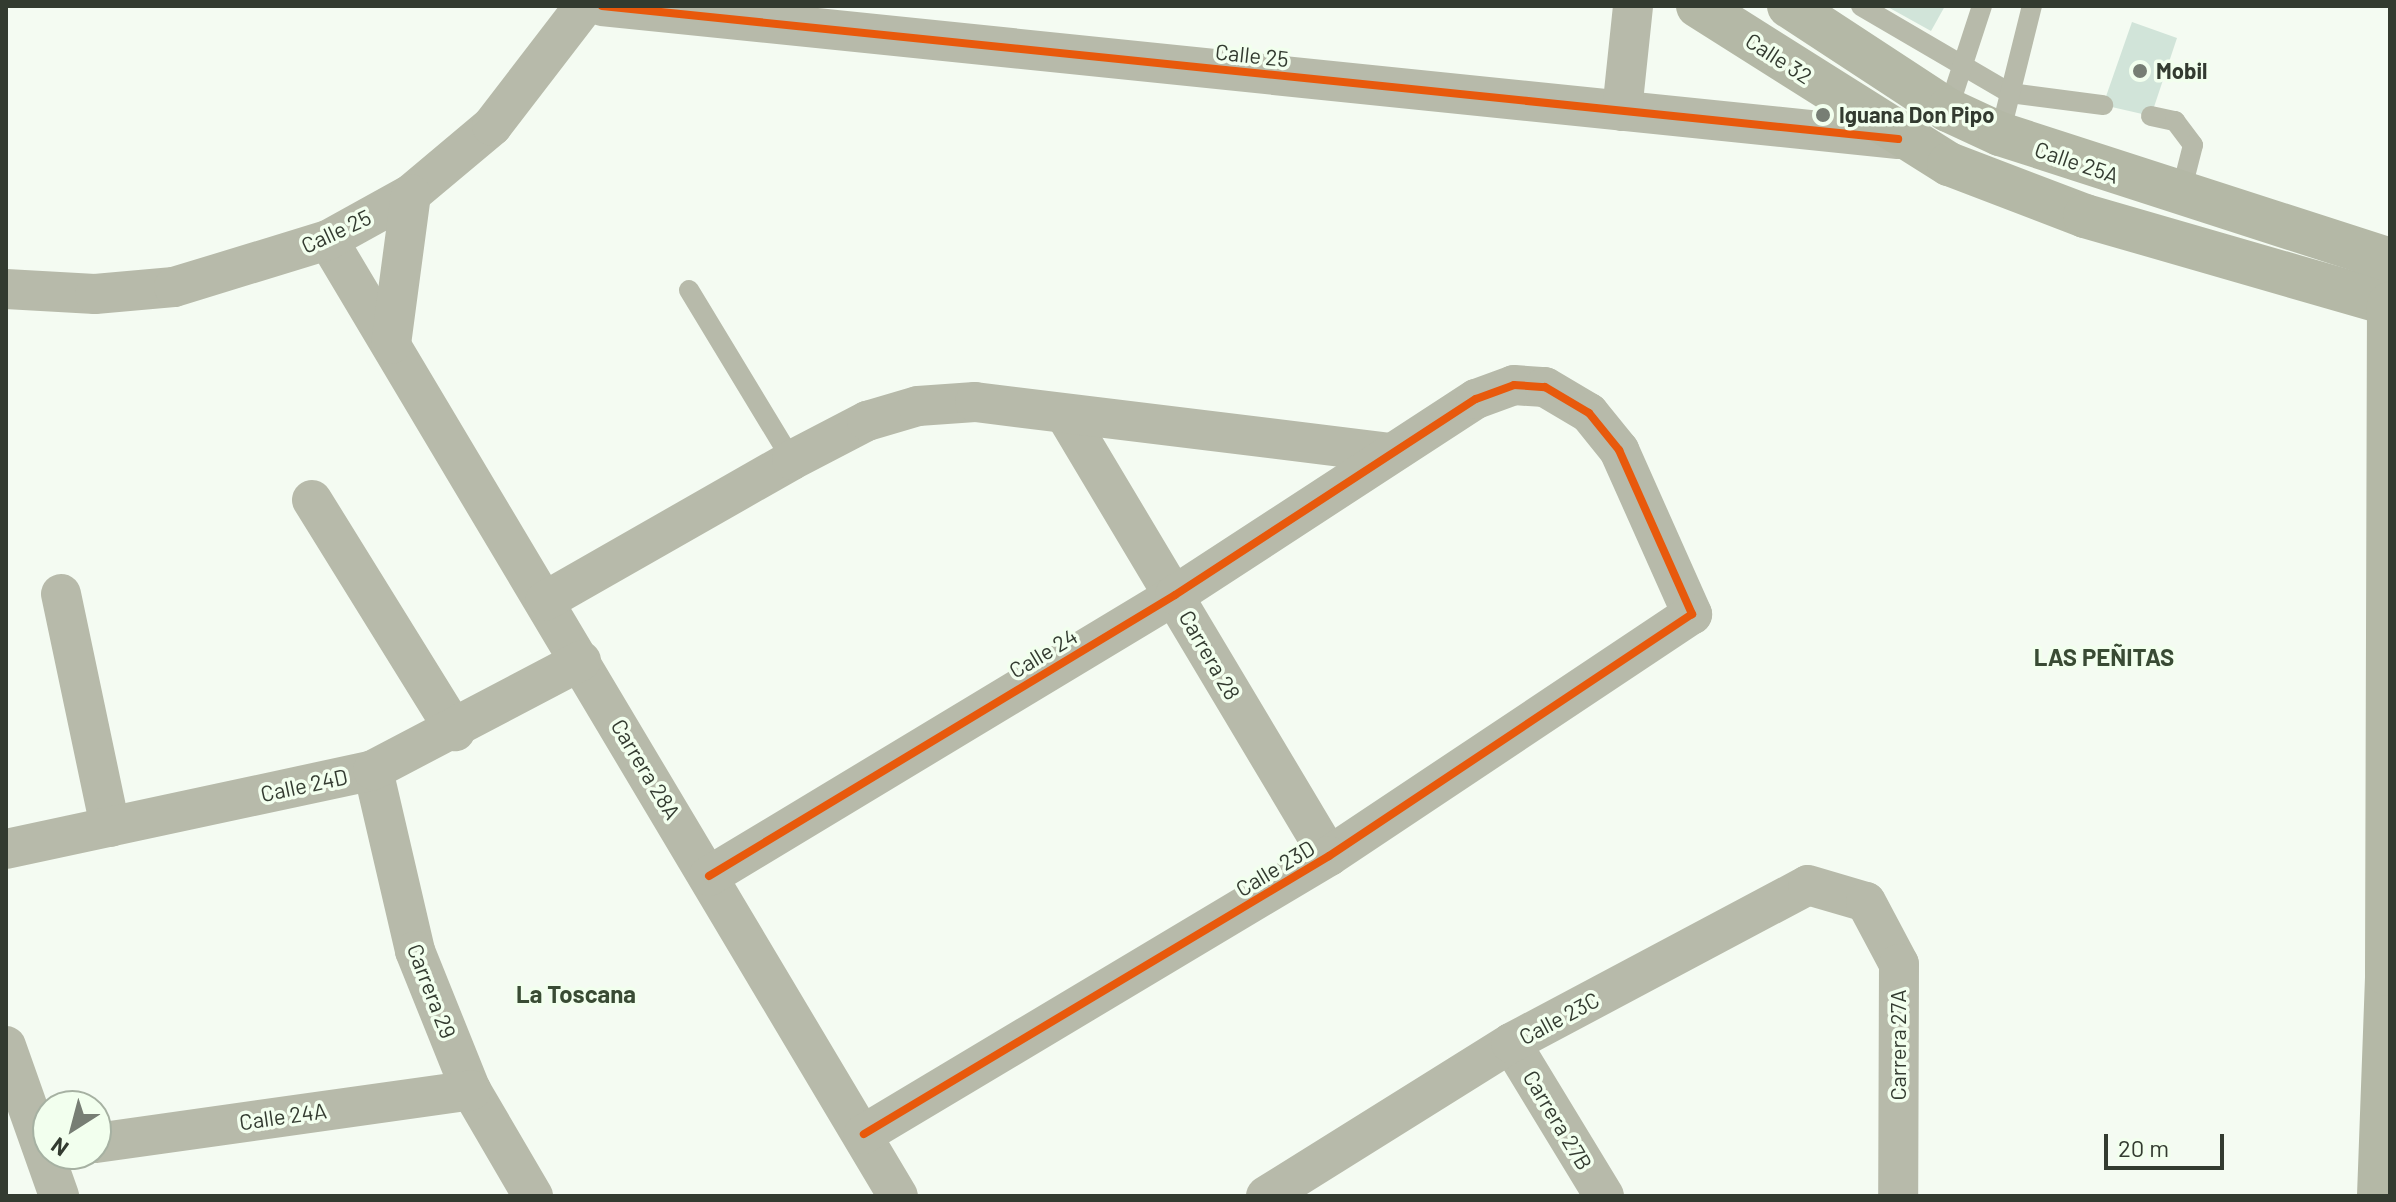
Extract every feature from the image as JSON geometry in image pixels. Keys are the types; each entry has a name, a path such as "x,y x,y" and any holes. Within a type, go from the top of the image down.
{"main road":[{"name":"Calle 32","path":"1698,6 1898,139"},
{"name":"Calle 25A","path":"1789,6 1843,14 1948,110 2005,113 2180,196 2386,252"},
{"path":"1898,139 2085,216 2390,304 2389,974 2379,1196"}],"street":[{"name":"Calle 25","path":"6,289 95,294 174,287 328,240 411,194 492,126 584,6"},
{"name":"Calle 25","path":"602,6 1898,139"},
{"path":"1622,111 1633,6"},
{"path":"391,344 411,194"},
{"name":"Carrera 28A","path":"328,240 864,1134 898,1196"},
{"name":"Calle 24","path":"709,876 1175,595 1476,399 1514,385 1545,387 1589,413 1619,450 1692,614"},
{"path":"545,601 792,460 867,421 918,406 975,402 1391,453"},
{"name":"Carrera 28","path":"1065,414 1329,856"},
{"path":"312,500 455,731"},
{"path":"61,594 110,827"},
{"name":"Calle 23D","path":"864,1134 1329,856 1692,614"},
{"name":"Calle 24D","path":"6,849 373,770 455,731 581,661"},
{"name":"Carrera 29","path":"373,770 415,951 471,1090 533,1196"},
{"name":"Calle 23C","path":"1277,1193 1511,1043 1808,885 1866,902"},
{"name":"Carrera 27A","path":"1866,902 1899,964 1898,1196"},
{"name":"Carrera 27B","path":"1511,1043 1604,1196"},
{"path":"6,1046 32,1114"},
{"name":"Calle 24A","path":"112,1141 471,1090"},
{"path":"52,1170 59,1196"}],"lane":[{"path":"1948,110 1964,70 1982,6"},
{"path":"2005,113 2032,6"},
{"path":"1843,14 1964,70 2005,113"},
{"path":"2005,113 2103,105"},
{"path":"2151,116 2175,121 2193,145 2180,196"},
{"path":"689,290 792,460"}],"building":[{"path":"1886,6 1945,6 1931,31"},
{"name":"Mobil","path":"2132,22 2177,38 2151,116 2103,105"}],"cycle path":[{"path":"602,6 1898,139"},
{"path":"709,876 1175,595 1476,399 1514,385 1545,387 1589,413 1619,450 1692,614 1329,856 864,1134"}],"place":[{"name":"Mobil","path":"2140,71"},
{"name":"Iguana Don Pipo","path":"1823,115"}],"district":[{"name":"LAS PEÑITAS","path":"2104,657"},
{"name":"La Toscana","path":"576,994"}]}
